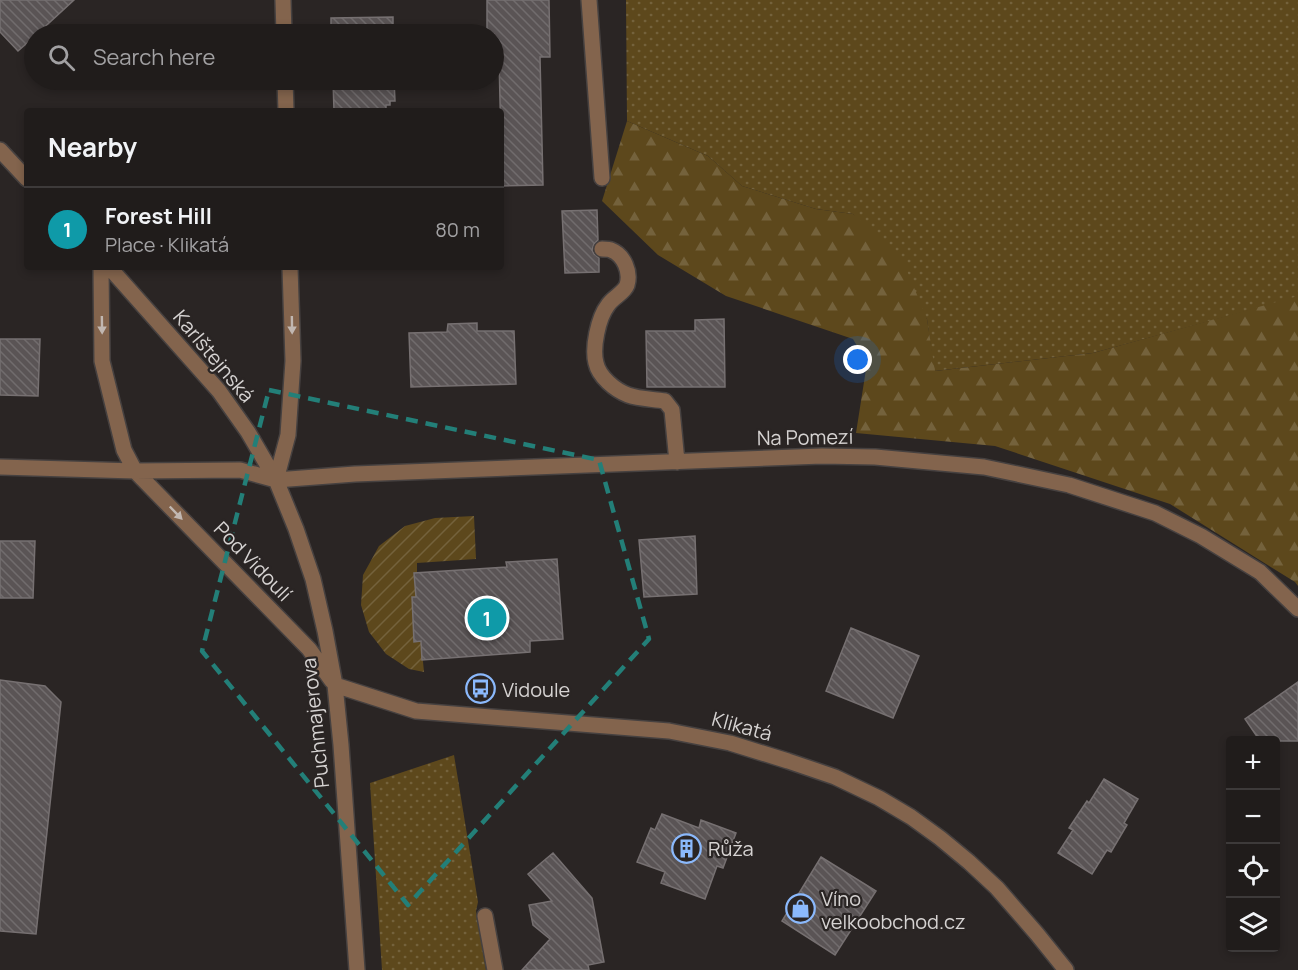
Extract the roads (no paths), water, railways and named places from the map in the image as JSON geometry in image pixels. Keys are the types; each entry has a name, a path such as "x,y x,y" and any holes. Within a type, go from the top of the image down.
{"street":[{"path":"284,0 284,24"},
{"path":"589,0 602,178"},
{"path":"285,90 286,108"},
{"path":"0,150 24,176"},
{"path":"602,249 610,249 622,258 628,272 626,286 607,305 598,327 595,346 596,364 603,377 628,395 665,401 672,410 677,462"},
{"name":"Pod Vidoulí","path":"101,270 102,361 124,450 135,471 309,649 335,685"},
{"name":"Karlštejnská","path":"112,270 219,391 248,432 276,480"},
{"path":"0,467 135,471 240,470 276,480 288,435 292,361 290,270"},
{"name":"Na Pomezí","path":"276,480 356,474 822,456 874,457 984,467 1069,484 1155,513 1201,536 1260,572 1298,609"},
{"name":"Puchmajerova","path":"276,480 313,579 335,685 357,970"},
{"name":"Klikatá","path":"335,685 416,711 679,732 730,743 835,777 879,798 940,838 997,888 1066,970"},
{"path":"485,916 495,970"}],"place":[{"name":"Forest Hill","path":"487,618"},
{"name":"Vidoule","path":"481,689"},
{"name":"Růža","path":"687,848"},
{"name":"Víno velkoobchod.cz","path":"800,909"}]}
